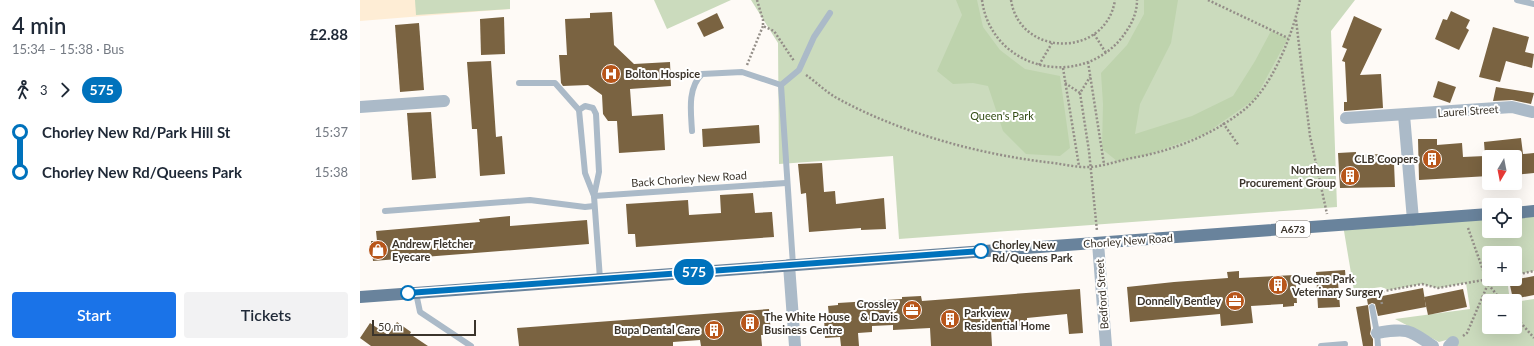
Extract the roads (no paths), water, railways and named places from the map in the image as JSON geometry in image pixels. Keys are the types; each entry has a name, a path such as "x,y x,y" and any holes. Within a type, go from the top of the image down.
{"main road":[{"path":"1522,212 1534,211"},
{"name":"Chorley New Road","path":"360,295 416,293 1482,215"}],"street":[{"path":"360,107 444,101"},
{"name":"Laurel Street","path":"1346,118 1512,107 1532,112"},
{"path":"1404,115 1413,220"},
{"name":"Bedford Street","path":"1098,243 1106,346"},
{"path":"791,265 795,346"},
{"path":"1377,333 1407,330 1433,346"}],"lane":[{"path":"1518,0 1534,4"},
{"path":"781,85 799,70 814,37 830,13"},
{"path":"692,131 691,100 698,77 706,72 745,72 781,85"},
{"path":"519,83 555,83 579,110 585,173 594,196"},
{"path":"781,85 791,265"},
{"path":"579,110 581,107 590,106 596,114 599,172 594,196 594,206 600,279"},
{"name":"Back Chorley New Road","path":"594,196 786,183"},
{"path":"386,211 530,200 585,207 594,206"},
{"path":"416,293 420,312 470,346"},
{"path":"1372,307 1378,346"},
{"path":"1321,346 1345,344"}],"place":[{"name":"Bolton Hospice","path":"611,74"},
{"name":"CLB Coopers","path":"1432,159"},
{"name":"Northern Procurement Group","path":"1350,176"},
{"name":"Andrew Fletcher Eyecare","path":"378,250"},
{"name":"Chorley New Rd/Queens Park","path":"981,251"},
{"name":"Queens Park Veterinary Surgery","path":"1278,285"},
{"name":"Donnelly Bentley","path":"1235,301"},
{"name":"Crossley & Davis","path":"912,310"},
{"name":"Parkview Residential Home","path":"950,319"},
{"name":"The White House Business Centre","path":"750,323"},
{"name":"Bupa Dental Care","path":"714,330"}],"park label":[{"name":"Queen's Park","path":"1002,116"}]}
